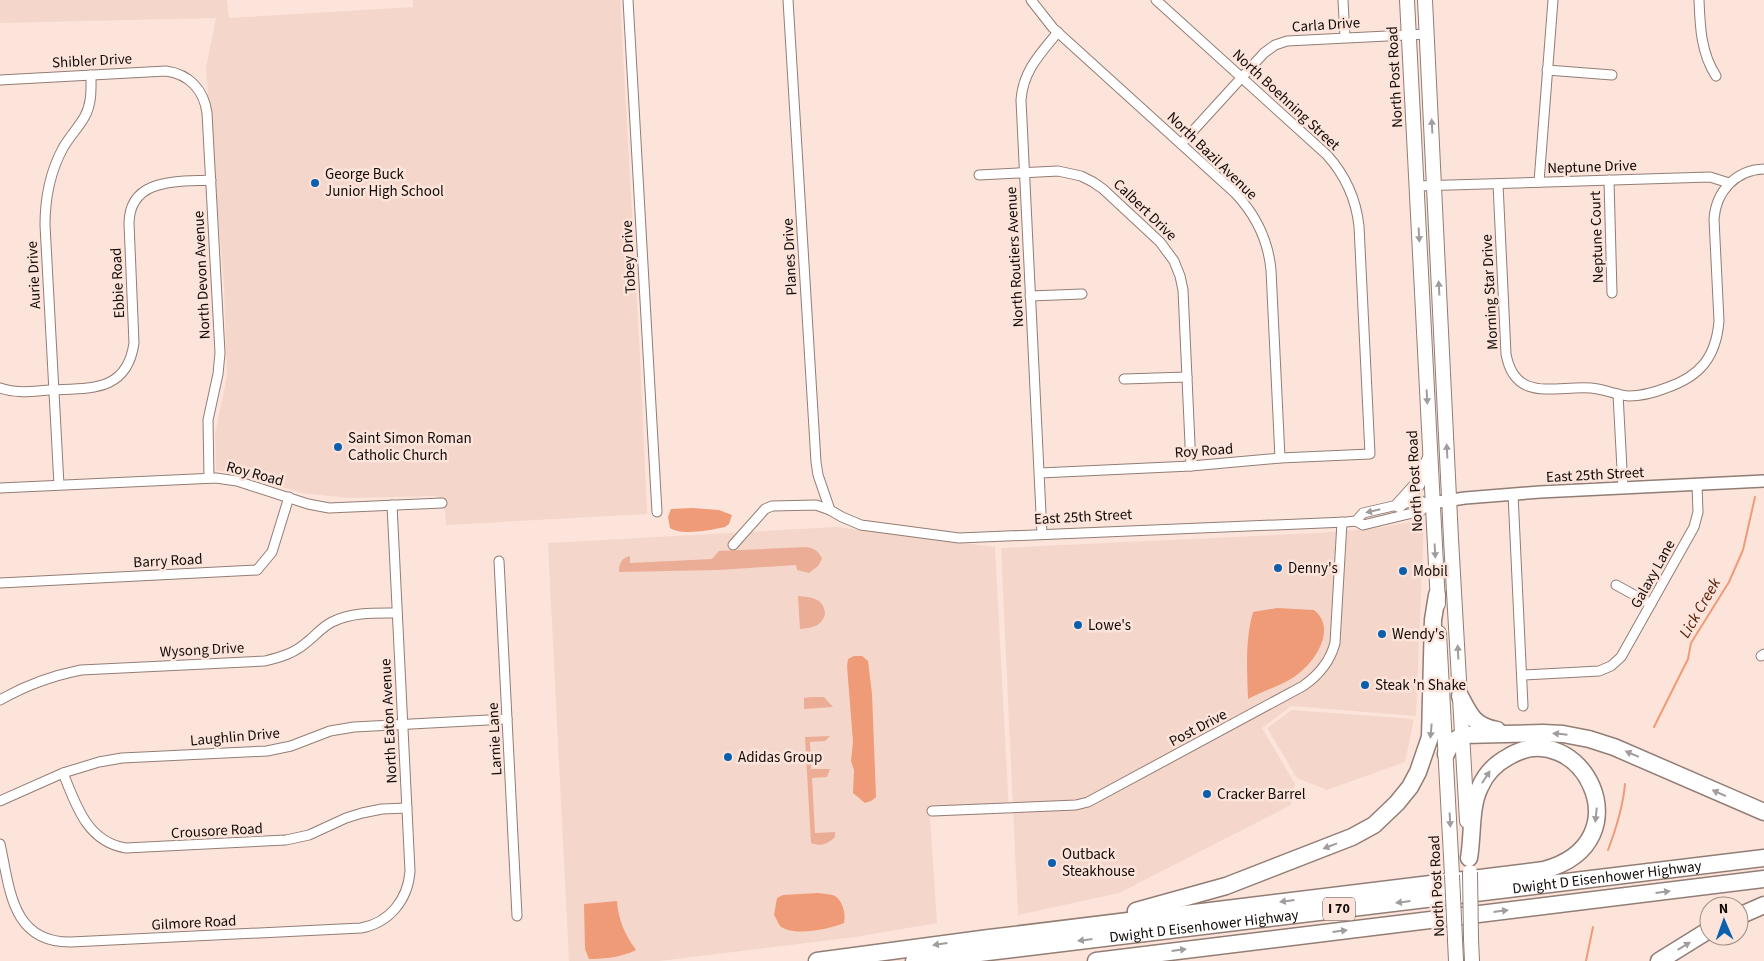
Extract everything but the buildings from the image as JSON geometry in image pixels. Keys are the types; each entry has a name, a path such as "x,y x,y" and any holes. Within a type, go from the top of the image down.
{"highway":[{"path":"989,938 1126,913 1190,897 1243,880 1339,843 1356,836 1374,825 1398,804 1410,787 1428,749 1432,704 1433,620 1437,595"},
{"path":"1460,696 1476,723 1486,728 1514,733"},
{"path":"1446,754 1452,742 1462,736 1514,733 1563,734 1600,742 1764,812"},
{"path":"816,961 1544,870 1569,860 1579,853 1589,841 1595,827 1597,812 1597,799 1590,780 1569,758 1544,748 1522,750 1500,761 1485,776 1475,801 1469,865"},
{"name":"Dwight D Eisenhower Highway","path":"914,961 1764,858"},
{"name":"Dwight D Eisenhower Highway","path":"1096,961 1764,879"},
{"path":"1749,912 1764,905"},
{"path":"1659,961 1699,936"}],"main road":[{"name":"North Post Road","path":"1408,0 1430,457 1430,504 1437,595 1456,961"},
{"path":"1426,0 1449,499 1469,865 1472,961"},
{"path":"1399,505 1417,485 1430,457"}],"street":[{"name":"Tobey Drive","path":"628,0 657,512"},
{"name":"Planes Drive","path":"788,0 816,462 818,476 830,510"},
{"path":"1031,0 1044,18 1058,32"},
{"name":"North Boehning Street","path":"1156,0 1327,155 1343,177 1354,202 1359,226 1370,454"},
{"path":"1343,0 1345,37"},
{"path":"1538,182 1553,0"},
{"path":"1699,0 1703,45 1708,61 1716,76"},
{"name":"North Bazil Avenue","path":"1058,32 1246,205 1259,225 1266,243 1271,270 1280,458"},
{"name":"North Routiers Avenue","path":"1042,534 1021,107 1023,84 1035,60 1058,32"},
{"name":"Carla Drive","path":"1181,144 1264,52 1275,45 1287,41 1427,34"},
{"path":"1547,70 1612,75"},
{"name":"Shibler Drive","path":"0,80 166,71 185,77"},
{"name":"Aurie Drive","path":"58,485 45,225 46,198 58,158 88,110 91,96 91,75"},
{"name":"North Devon Avenue","path":"185,77 195,85 205,103 211,180 220,353 218,374 208,420 209,478"},
{"path":"1729,183 1743,174 1764,169"},
{"name":"Calbert Drive","path":"979,175 1058,171 1072,173 1093,182 1103,189 1165,247 1174,261 1182,287 1190,466"},
{"name":"Neptune Drive","path":"1417,186 1710,177 1729,183"},
{"name":"Ebbie Road","path":"0,388 20,392 90,389 107,384 121,374 130,360 134,340 129,221 134,202 143,192 161,183 211,180"},
{"name":"Neptune Court","path":"1609,180 1612,293"},
{"name":"Morning Star Drive","path":"1498,184 1506,354 1512,371 1523,383 1536,389 1587,388 1618,394 1641,395 1683,382 1704,366 1715,346 1719,321 1714,212 1720,196 1729,183"},
{"path":"1030,296 1082,294"},
{"path":"1124,379 1187,377"},
{"path":"1618,394 1623,488"},
{"name":"Roy Road","path":"1040,473 1190,466 1280,458 1370,454"},
{"name":"Roy Road","path":"0,488 209,478 237,481 289,498 329,508 442,502"},
{"name":"East 25th Street","path":"733,545 765,509 770,506 816,505 830,510 842,518 861,524 953,538 1356,521 1363,525 1421,511 1430,504 1449,499 1764,481"},
{"name":"Galaxy Lane","path":"1522,675 1595,672 1609,667 1624,652 1695,524 1698,506 1697,485"},
{"path":"1514,494 1523,706"},
{"name":"Barry Road","path":"0,583 257,570 272,552 289,498"},
{"name":"East 25th Street","path":"1356,521 1363,513 1419,500 1430,504"},
{"name":"North Eaton Avenue","path":"378,922 394,910 404,896 408,886 410,871 392,505"},
{"name":"Post Drive","path":"932,811 1076,805 1088,802 1313,680 1328,660 1335,643 1342,522"},
{"name":"Larnie Lane","path":"499,561 517,916"},
{"path":"1616,584 1651,604"},
{"name":"Wysong Drive","path":"0,700 39,680 81,670 278,658 298,649 322,628 336,620 359,614 397,613"},
{"name":"Laughlin Drive","path":"0,801 63,773 106,760 267,751 291,746 330,731 354,727 508,719"},
{"name":"Crousore Road","path":"63,773 80,815 88,826 106,842 126,848 286,840 309,835 362,812 406,808"},
{"name":"Gilmore Road","path":"0,844 12,902 20,917 29,928 38,935 48,939 69,942 361,928 378,922"}],"shaded area":[{"path":"0,0 227,0 229,18 413,7 413,0 620,0 647,514 446,525 445,511 436,496 347,498 302,493 253,478 216,470 215,434 227,376 224,286 206,68 216,18 0,23"},
{"path":"671,509 719,510 732,515 729,524 725,527 689,532 681,532 670,528 668,517"},
{"path":"1424,520 1416,716 1291,706 1262,728 1295,784 1291,805 1119,893 1018,915 1001,548 1319,533 1376,528"},
{"path":"836,527 995,547 1009,813 930,817 937,923 855,937 659,961 569,961 548,543"},
{"path":"812,548 820,554 822,559 818,566 809,573 797,570 796,565 718,570 619,572 621,562 624,558 630,556 630,563 712,559 719,551"},
{"path":"798,596 816,599 822,605 825,614 819,624 800,629"},
{"path":"1277,608 1314,610 1321,618 1324,627 1320,646 1309,664 1294,677 1248,699 1248,644 1253,612"},
{"path":"854,656 862,656 868,661 872,694 876,797 865,803 853,793 854,770 851,761 853,742 847,666 848,659"},
{"path":"824,697 833,707 804,709 804,698"},
{"path":"1292,710 1414,719 1405,762 1327,790 1297,778 1267,728"},
{"path":"830,736 825,741 810,742 811,769 830,769 827,777 812,778 815,833 835,832 835,837 830,841 818,845 811,843 805,737"},
{"path":"818,893 833,895 838,898 845,916 844,923 812,931 794,931 780,926 774,915 777,898 783,895"},
{"path":"617,901 623,927 636,950 613,957 589,959 585,949 584,904"}],"waterway":[{"name":"Lick Creek","path":"1654,727 1688,659 1691,643 1729,582 1743,550 1755,497"},
{"name":"Lick Creek","path":"1608,850 1619,818 1625,784"},
{"name":"Lick Creek","path":"1586,961 1593,927"}],"place":[{"name":"George Buck Junior High School","path":"315,183"},
{"name":"Saint Simon Roman Catholic Church","path":"338,447"},
{"name":"Denny's","path":"1278,568"},
{"name":"Mobil","path":"1403,571"},
{"name":"Lowe's","path":"1078,625"},
{"name":"Wendy's","path":"1382,634"},
{"name":"Steak 'n Shake","path":"1365,685"},
{"name":"Adidas Group","path":"728,757"},
{"name":"Cracker Barrel","path":"1207,794"},
{"name":"Outback Steakhouse","path":"1052,863"}]}
